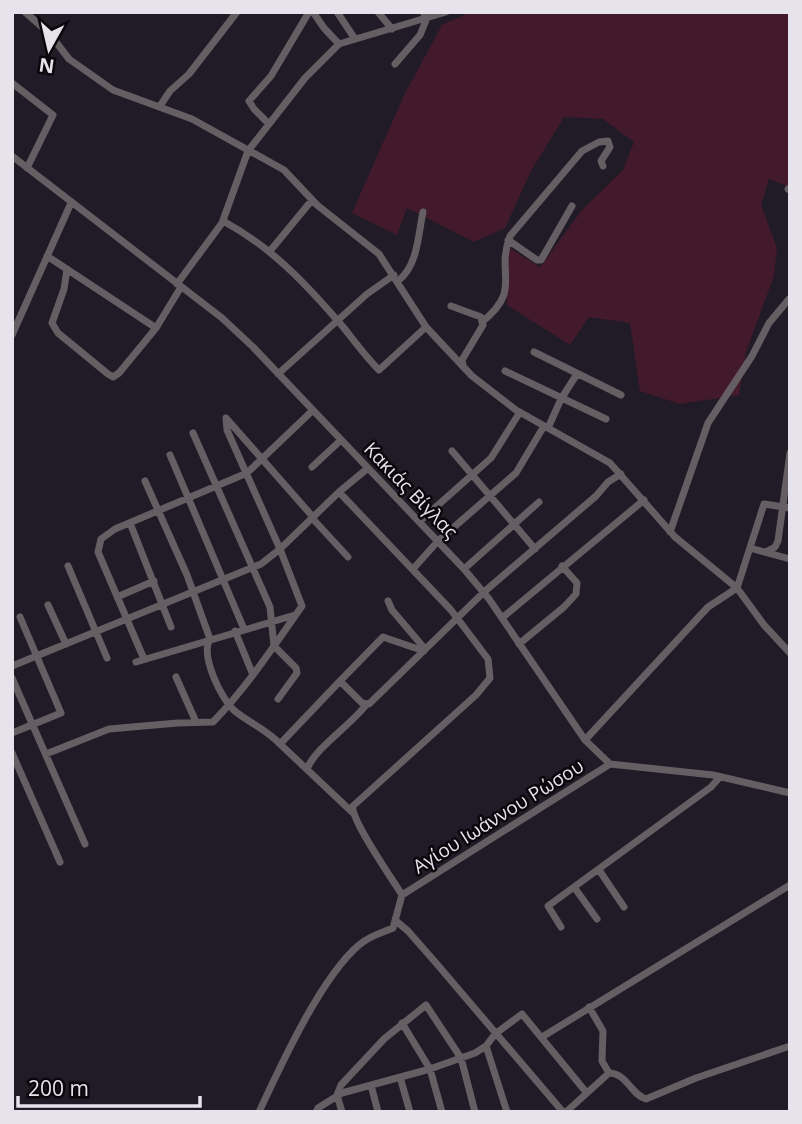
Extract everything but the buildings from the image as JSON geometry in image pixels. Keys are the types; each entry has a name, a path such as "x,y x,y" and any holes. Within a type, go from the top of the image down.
{"street":[{"path":"25,12 49,33 69,58 100,82 122,94 192,119 284,170 312,200 379,254 426,327 472,376 520,412 610,463 670,531 737,588 764,625 790,653"},
{"path":"160,106 170,91 189,74 237,12"},
{"path":"270,124 249,101 271,76 311,12 339,44"},
{"path":"337,12 355,39"},
{"path":"378,12 392,29"},
{"path":"66,269 64,289 52,323 58,333 113,377 156,328 179,286 223,221 248,151 305,78 339,44 392,29 425,15 446,12"},
{"path":"395,64 420,35 425,15"},
{"path":"12,83 53,116 27,168"},
{"path":"482,322 504,300 507,278 504,249 508,240 582,151 599,142 608,141 610,147 601,161 603,166"},
{"name":"Κακιάς Βίγλας","path":"12,156 222,318 278,374 484,592 585,740 610,764"},
{"path":"270,251 312,200"},
{"path":"12,335 71,203"},
{"path":"508,240 541,260 572,206"},
{"path":"278,374 337,320 396,278 403,277 413,261 423,212"},
{"path":"223,221 270,251 305,285 379,370 426,327"},
{"path":"47,256 156,328"},
{"path":"670,531 708,422 752,356 769,323 790,298"},
{"path":"452,306 481,317 483,325 462,360 463,366"},
{"path":"534,352 621,395"},
{"path":"505,371 606,419"},
{"path":"413,569 438,541 516,473 577,374"},
{"path":"295,615 140,660 98,552 98,544 106,534 247,474 312,411"},
{"path":"419,522 491,458 520,412"},
{"path":"46,754 109,729 213,722 230,705 302,606 280,549 227,430 226,418 348,557"},
{"path":"193,433 270,607 274,646 296,668 297,673 278,699"},
{"path":"312,467 341,440"},
{"path":"452,451 535,549"},
{"path":"765,552 775,547 778,541 786,507 790,453"},
{"path":"170,455 222,579 253,675"},
{"path":"12,667 261,564 369,468"},
{"path":"307,769 313,758 356,718 366,705 484,592 596,496 607,482 621,474"},
{"path":"145,481 210,639"},
{"path":"339,492 457,618 488,659 489,682 353,806 352,812"},
{"path":"502,618 644,500"},
{"path":"464,569 539,502"},
{"path":"585,740 708,607 737,588 764,504 786,507"},
{"path":"130,523 171,627"},
{"path":"750,548 790,559"},
{"path":"68,566 107,658"},
{"path":"519,644 576,594 577,583 562,566"},
{"path":"117,597 154,581"},
{"path":"388,601 392,610 424,650"},
{"path":"48,605 66,644"},
{"path":"12,733 61,713 19,617"},
{"path":"280,744 383,637 424,650"},
{"path":"210,639 207,642 207,656 230,705 280,744 352,812 402,895 393,928 372,936 343,961 323,991 282,1064 259,1112"},
{"path":"176,677 196,722"},
{"path":"12,678 85,844"},
{"path":"340,681 366,705"},
{"path":"12,753 60,862"},
{"path":"610,764 720,777 790,793"},
{"name":"Αγίου Ιωάννου Ρώσου","path":"402,895 610,764"},
{"path":"561,927 548,906 720,777"},
{"path":"598,870 624,907"},
{"path":"541,1037 790,885"},
{"path":"574,887 597,919"},
{"path":"396,921 408,931 564,1112 609,1073 625,1079 638,1097 646,1099 696,1078 790,1046"},
{"path":"342,1112 337,1095 341,1085 402,1023 426,1005 461,1058 475,1112"},
{"path":"589,1007 603,1031 602,1061 609,1073"},
{"path":"316,1112 337,1095 461,1058 486,1046 495,1034 522,1014 586,1093"},
{"path":"402,1023 430,1069 442,1112"},
{"path":"486,1046 507,1112"},
{"path":"400,1077 410,1112"},
{"path":"371,1085 378,1112"}],"shaded area":[{"path":"471,12 790,12 790,187 769,179 761,205 777,248 774,276 746,352 739,395 680,404 640,391 630,323 589,317 570,345 507,305 508,247 540,267 582,210 623,170 634,142 603,119 564,117 531,171 505,228 474,242 407,208 397,235 352,213 404,95 442,25"}]}
